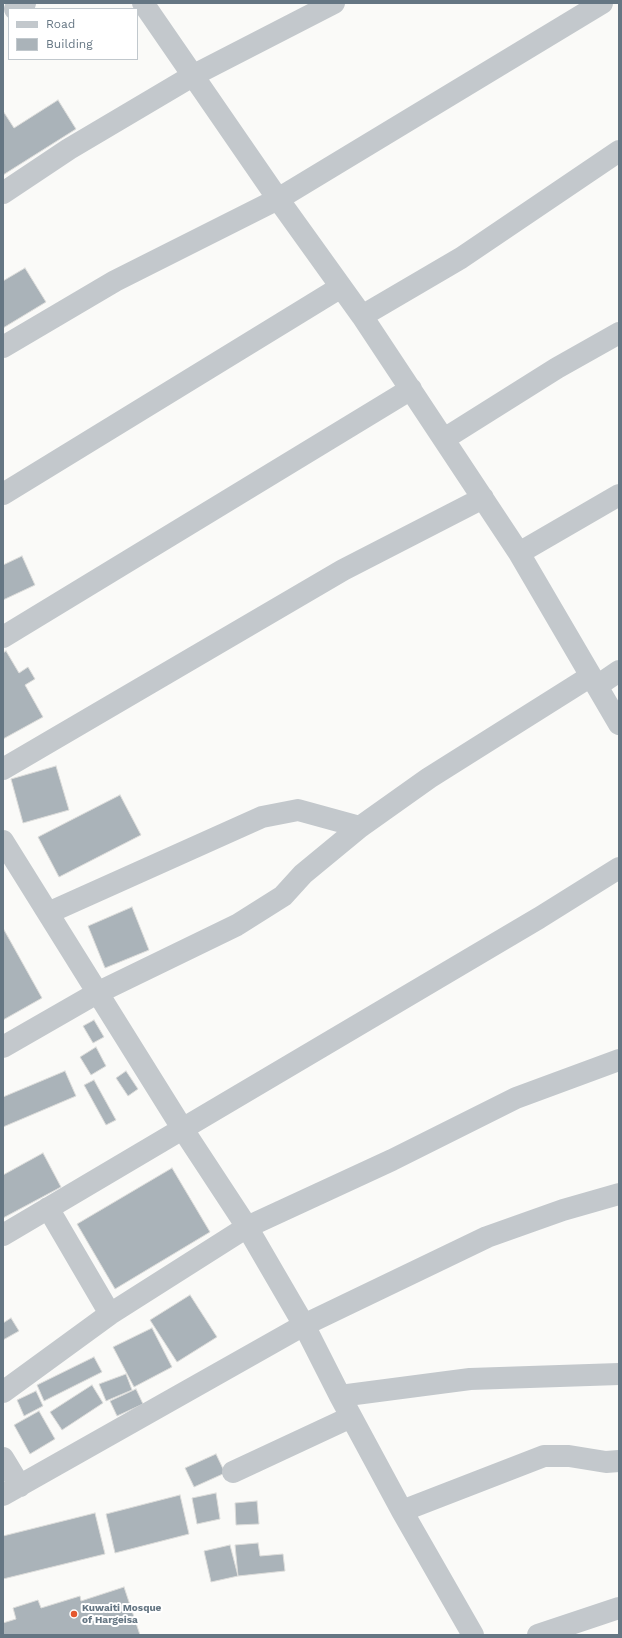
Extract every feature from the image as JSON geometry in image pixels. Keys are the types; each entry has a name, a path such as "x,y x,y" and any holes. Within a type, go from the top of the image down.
{"street":[{"path":"143,3 278,199 362,316 483,498 519,553 619,724"},
{"path":"3,193 69,149 194,75 334,3"},
{"path":"3,347 115,281 278,199 602,3"},
{"path":"362,316 461,258 619,151"},
{"path":"3,494 342,287"},
{"path":"444,439 557,368 619,333"},
{"path":"3,637 411,389"},
{"path":"519,553 619,495"},
{"path":"3,769 343,570 483,498"},
{"path":"3,1047 97,993 237,925 283,896 303,874 360,828 429,778 594,681 619,671"},
{"path":"48,913 262,817 298,810 360,828"},
{"path":"3,840 182,1128 247,1227 304,1325 351,1417 473,1635"},
{"path":"3,1235 532,922 619,868"},
{"path":"3,1392 110,1314 247,1227 392,1160 516,1098 619,1060"},
{"path":"3,1458 11,1490 304,1325 486,1236 563,1210 619,1194"},
{"path":"48,1208 110,1314"},
{"path":"340,1396 470,1379 619,1374"},
{"path":"233,1472 351,1417"},
{"path":"402,1510 544,1456 569,1456 606,1462 619,1460"},
{"path":"538,1635 619,1608"}],"building":[{"path":"58,100 76,129 3,175 3,111 14,128"},
{"path":"25,268 46,302 3,328 3,281"},
{"path":"22,556 35,585 3,600 3,565"},
{"path":"6,651 19,673 28,667 35,679 25,685 43,717 3,739 3,653"},
{"path":"56,766 69,810 23,823 11,779"},
{"path":"120,795 141,835 59,877 38,837"},
{"path":"132,907 149,950 105,968 88,926"},
{"path":"3,928 42,998 3,1020"},
{"path":"94,1020 104,1037 93,1043 83,1026"},
{"path":"96,1047 106,1066 91,1075 80,1057"},
{"path":"65,1071 76,1096 3,1127 3,1097"},
{"path":"126,1071 138,1089 128,1096 116,1078"},
{"path":"94,1080 116,1120 106,1125 84,1085"},
{"path":"43,1153 61,1187 3,1218 3,1175"},
{"path":"172,1168 210,1232 115,1289 77,1224"},
{"path":"190,1295 217,1337 177,1362 150,1320"},
{"path":"11,1318 19,1331 3,1340 3,1323"},
{"path":"152,1328 172,1367 134,1387 113,1347"},
{"path":"94,1357 102,1372 44,1401 37,1385"},
{"path":"126,1374 132,1390 106,1401 99,1384"},
{"path":"92,1385 103,1403 62,1430 50,1412"},
{"path":"136,1389 143,1404 117,1416 110,1401"},
{"path":"36,1391 43,1406 24,1416 17,1400"},
{"path":"39,1411 55,1439 30,1454 14,1425"},
{"path":"216,1454 225,1473 194,1487 185,1468"},
{"path":"216,1493 220,1519 197,1524 192,1498"},
{"path":"180,1495 189,1534 115,1553 106,1514"},
{"path":"257,1501 259,1524 236,1525 235,1503"},
{"path":"95,1513 105,1554 3,1579 3,1536"},
{"path":"258,1543 260,1556 283,1554 285,1571 238,1576 235,1545"},
{"path":"230,1545 238,1576 211,1582 204,1551"},
{"name":"Kuwaiti Mosque of Hargeisa","path":"124,1587 140,1635 3,1635 3,1623 16,1619 13,1608 38,1600 41,1608 80,1596 81,1601"}],"place":[{"name":"Kuwaiti Mosque of Hargeisa","path":"74,1614"}]}
